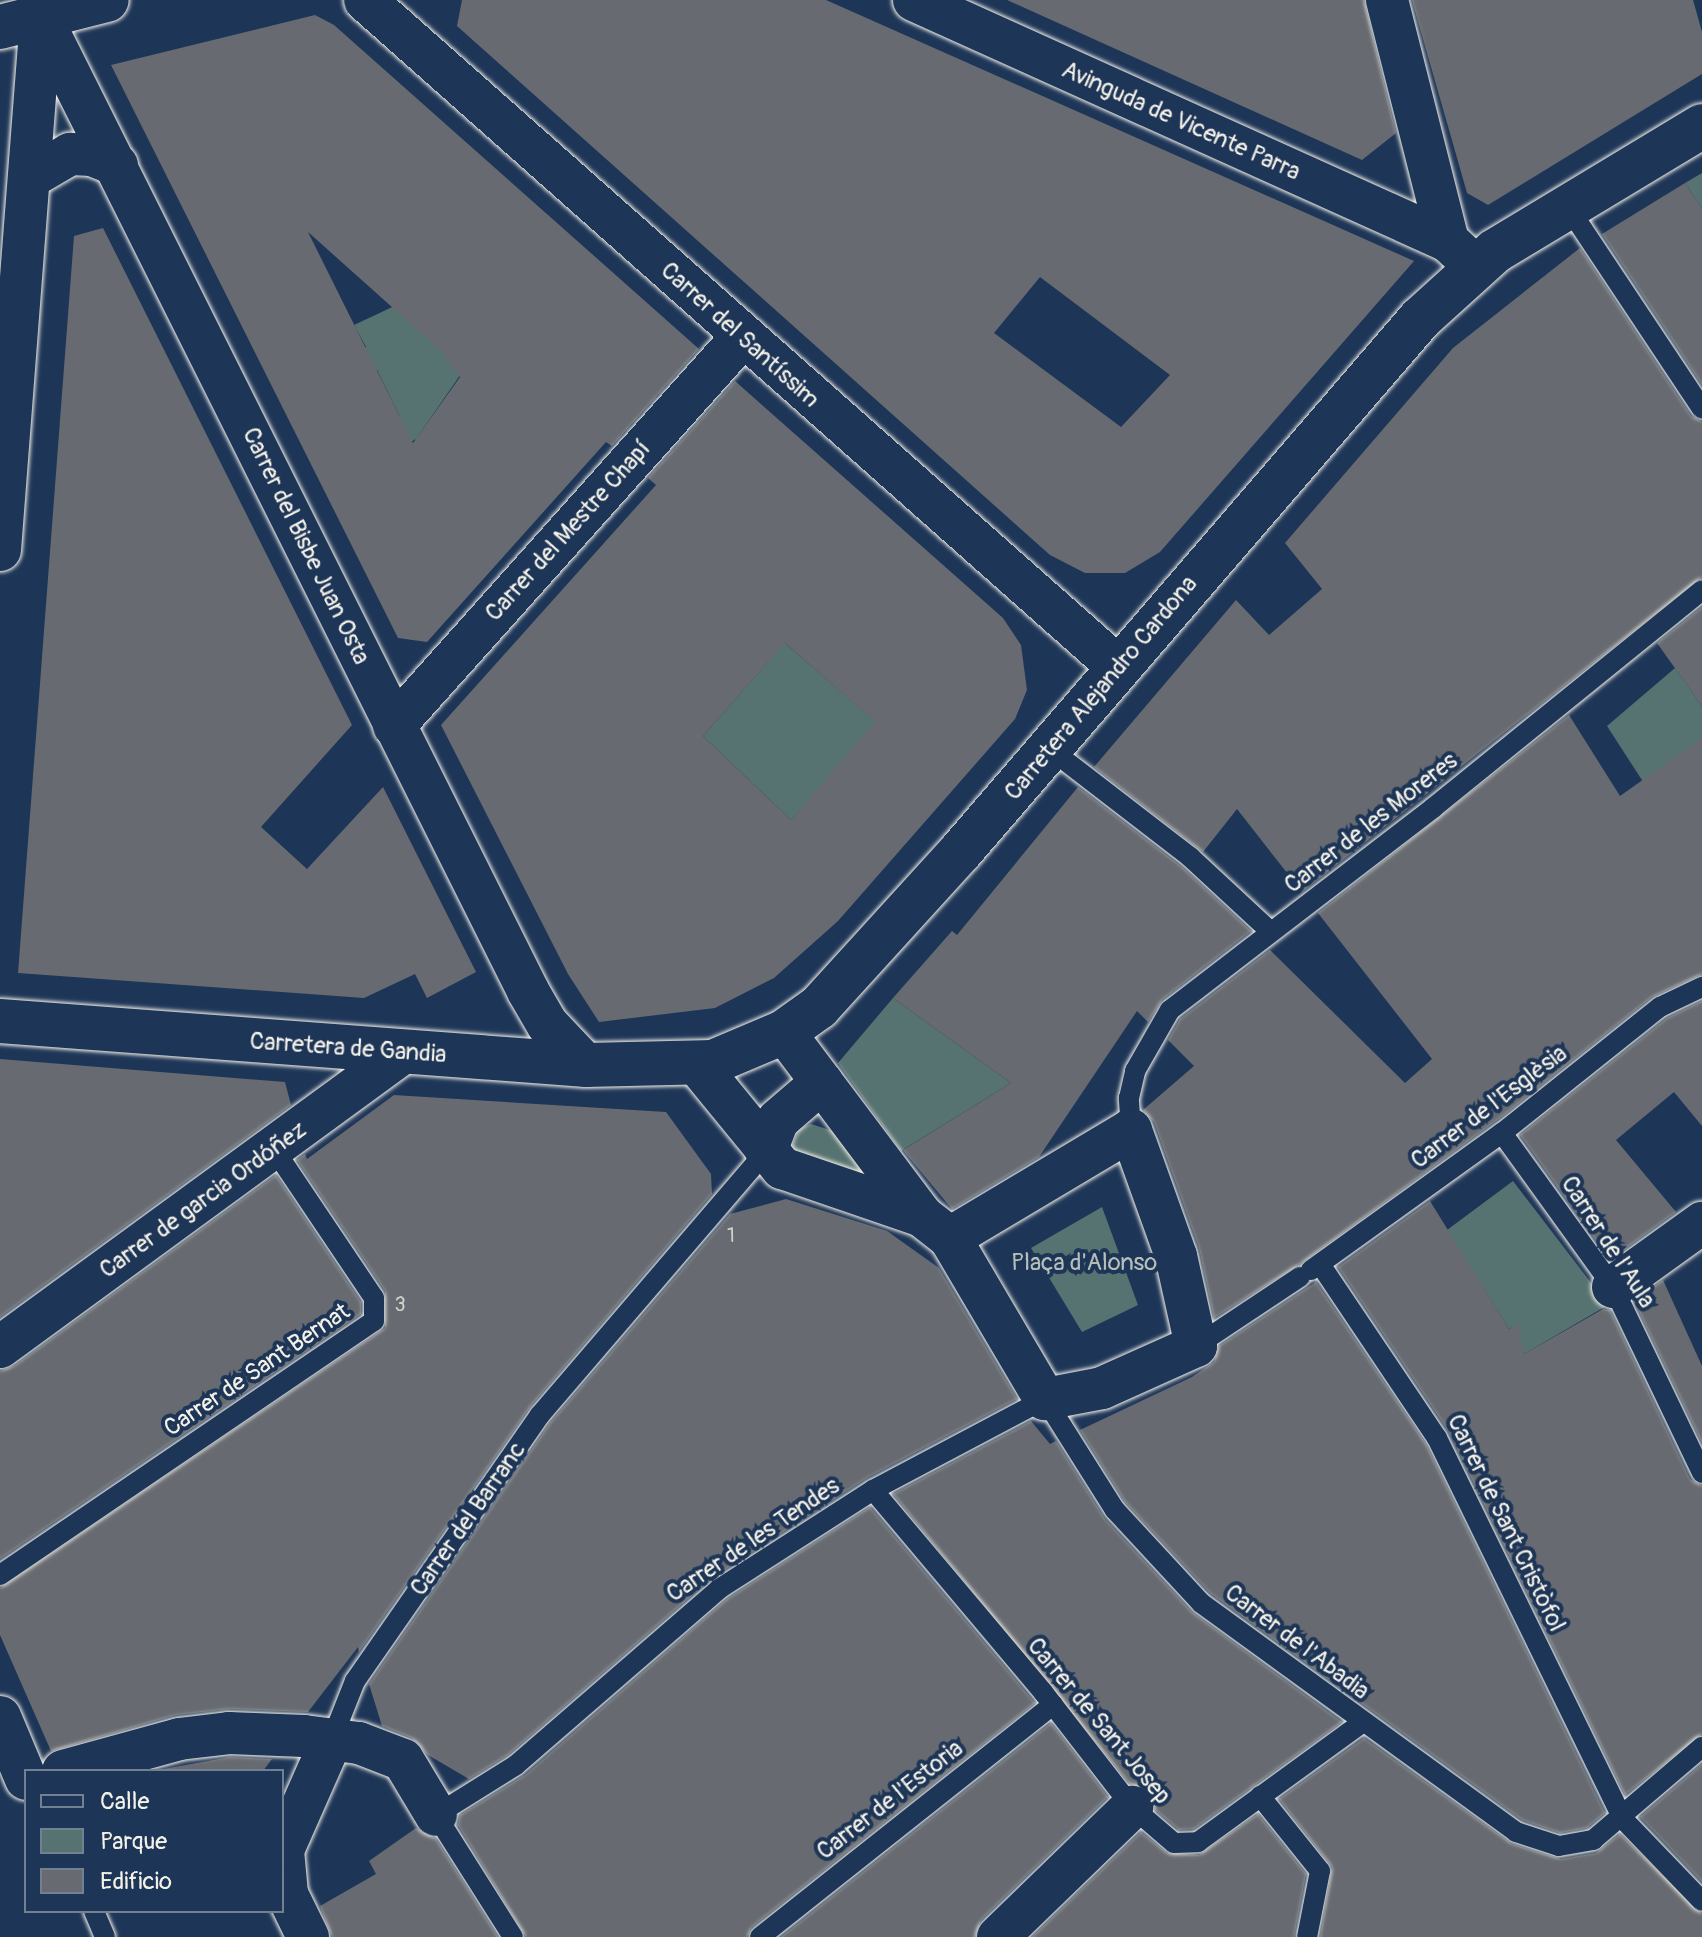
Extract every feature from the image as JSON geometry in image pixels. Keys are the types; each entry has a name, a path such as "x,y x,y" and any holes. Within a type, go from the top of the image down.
{"main road":[{"path":"20,22 107,0"},
{"name":"Carretera Alejandro Cardona","path":"696,1063 738,1053 784,1032 847,978 1050,749 1402,339 1461,254 1568,207 1702,126"},
{"name":"Carretera de Gandia","path":"0,1021 586,1065 696,1063"}],"street":[{"name":"Carrer del Santíssim","path":"365,0 1118,667"},
{"name":"Avinguda de Vicente Parra","path":"914,0 1461,254"},
{"path":"1387,0 1461,254"},
{"name":"Carrer del Bisbe Juan Osta","path":"20,22 117,165 528,991 548,1025 586,1065"},
{"path":"0,550 29,178 20,22"},
{"path":"29,178 70,154 92,155 117,165"},
{"name":"Carrer del Mestre Chapí","path":"394,726 742,337"},
{"path":"696,1063 766,1151 797,1177 936,1227 1131,1130 1176,1256 1196,1346 1102,1388 1045,1399 936,1227 784,1032"},
{"name":"Carrer de garcia Ordóñez","path":"0,1347 404,1052"},
{"path":"766,1151 778,1120 822,1082"},
{"path":"1613,1287 1702,1223"},
{"path":"0,1717 24,1774"},
{"path":"69,1769 150,1744 203,1735 332,1739 403,1760 436,1815"},
{"name":"Carrer del Barranc","path":"284,1848 332,1739"},
{"path":"0,1801 24,1788"},
{"path":"998,1937 1132,1807"},
{"name":"Carrer del Barranc","path":"284,1861 287,1894 308,1937"}],"lane":[{"path":"1568,207 1702,409"},
{"name":"Carrer de les Moreres","path":"1131,1130 1129,1098 1135,1071 1159,1023 1201,983 1271,932 1702,590"},
{"path":"1050,749 1190,857 1271,932"},
{"name":"Carrer de l'Esglèsia","path":"1196,1346 1310,1271 1502,1133 1660,1007 1702,987"},
{"name":"Carrer de l'Aula","path":"1502,1133 1613,1287 1702,1473"},
{"name":"Carrer de Sant Bernat","path":"0,1575 374,1321 374,1298 274,1149"},
{"name":"Carrer del Barranc","path":"332,1739 355,1681 540,1415 766,1151"},
{"name":"Carrer de Sant Cristòfol","path":"1310,1271 1437,1438 1622,1818 1702,1901"},
{"name":"Carrer de les Tendes","path":"436,1815 516,1765 704,1600 873,1490 1045,1399"},
{"name":"Carrer de l'Abadia","path":"1045,1399 1115,1510 1165,1567 1227,1625 1516,1832 1559,1846 1583,1844 1622,1818"},
{"name":"Carrer de Sant Josep","path":"873,1490 1053,1705 1132,1807 1183,1846 1198,1842 1362,1723"},
{"name":"Carrer de l'Estoria","path":"760,1937 1053,1705"},
{"path":"1622,1818 1702,1747"},
{"path":"1260,1796 1320,1871 1307,1937"},
{"path":"436,1815 513,1937"},
{"path":"95,1913 105,1937"}],"green space":[{"path":"1702,173 1702,208 1685,183"},
{"path":"403,302 463,371 416,439 401,448 400,417 377,370 324,368 366,347 354,325"},
{"path":"764,581 786,644 878,724 791,820 703,736 768,662 725,624"},
{"path":"1675,668 1702,706 1702,873 1607,726"},
{"path":"893,998 1011,1083 901,1151 838,1063"},
{"path":"811,1124 839,1133 865,1169 864,1175 790,1152 799,1129"},
{"path":"1513,1181 1608,1305 1524,1354 1513,1327 1509,1329 1447,1230"},
{"name":"Plaça d'Alonso","path":"1102,1207 1138,1305 1082,1332 1031,1248"}],"building":[{"path":"462,0 826,0 1414,261 1160,552 1125,573 1085,573 1050,555 457,26","holes":["1040,277 1170,375 1121,427 994,333"]},
{"path":"1007,0 1364,0 1396,133 1362,160"},
{"path":"1412,0 1693,0 1702,32 1702,74 1488,205 1467,193"},
{"path":"315,15 334,25 699,349 612,446 606,442 427,642 398,638 111,65","holes":["308,232 440,350 460,377 413,443"]},
{"path":"1685,183 1702,208 1702,385 1602,234"},
{"path":"103,228 352,725 261,827 307,869 383,787 476,972 427,998 415,974 364,998 18,973 74,236"},
{"path":"1580,248 1691,416 1702,422 1702,577 1302,892 1237,809 1203,852 1094,767 1236,600 1269,635 1322,589 1285,543 1453,348"},
{"path":"735,381 1003,618 1021,645 1027,690 1015,719 838,921 774,978 715,1008 599,1022 568,974 441,725 656,485 648,478","holes":["785,643 875,722 791,820 703,736"]},
{"path":"1702,607 1702,706 1657,643"},
{"path":"1569,715 1620,796 1702,738 1702,974 1652,997 1504,1115 1300,1264 1214,1318 1199,1248 1154,1122 1143,1110 1194,1066 1168,1040 1180,1019 1270,950 1405,1083 1432,1059 1318,913"},
{"path":"1078,787 1182,867 1251,931 1162,1000 1148,1022 1137,1011 1039,1157 952,1209 903,1150 1011,1083 893,998 952,931 957,935"},
{"path":"1702,1001 1702,1126 1674,1092 1616,1140 1676,1212 1610,1260 1520,1135 1667,1018"},
{"path":"0,1059 285,1082 291,1105 0,1317"},
{"path":"394,1095 666,1112 711,1174 712,1194 530,1407 359,1652 358,1647 308,1712 230,1709 176,1715 51,1751 0,1635 0,1588 385,1328 385,1291 297,1160 305,1154 307,1159"},
{"path":"276,1175 361,1302 361,1314 0,1559 0,1371 14,1366"},
{"path":"786,1199 887,1231 939,1268 1017,1399 867,1478 712,1578 508,1755 469,1779 428,1755 412,1738 382,1726 369,1684 550,1423 730,1214"},
{"path":"1430,1201 1509,1329 1518,1324 1524,1354 1603,1309 1610,1310 1690,1479 1702,1486 1702,1734 1625,1795 1449,1432 1338,1267"},
{"path":"1663,1280 1702,1366 1702,1443 1634,1301"},
{"path":"1316,1282 1426,1444 1605,1813 1587,1828 1560,1833 1522,1820 1210,1593 1125,1502 1080,1430 1192,1377 1214,1362 1219,1346"},
{"path":"1031,1421 1050,1444 1056,1441 1105,1519 1192,1612 1342,1722 1194,1829 1179,1830 1155,1810 1149,1790 1130,1784 893,1494"},
{"path":"870,1507 1035,1703 752,1927 747,1937 526,1937 458,1825 460,1815 525,1775 727,1599"},
{"path":"1051,1723 1108,1797 981,1920 975,1937 781,1937"},
{"path":"1364,1738 1512,1844 1561,1859 1596,1853 1620,1834 1702,1914 1702,1937 1320,1937 1332,1867 1279,1799"},
{"path":"230,1757 272,1759 264,1769 164,1769"},
{"path":"1702,1764 1702,1882 1640,1817"},
{"path":"1258,1814 1306,1874 1294,1937 1032,1937 1141,1832 1167,1853 1199,1855"},
{"path":"416,1828 436,1839 498,1937 332,1937 320,1906 376,1874 369,1861"}]}
